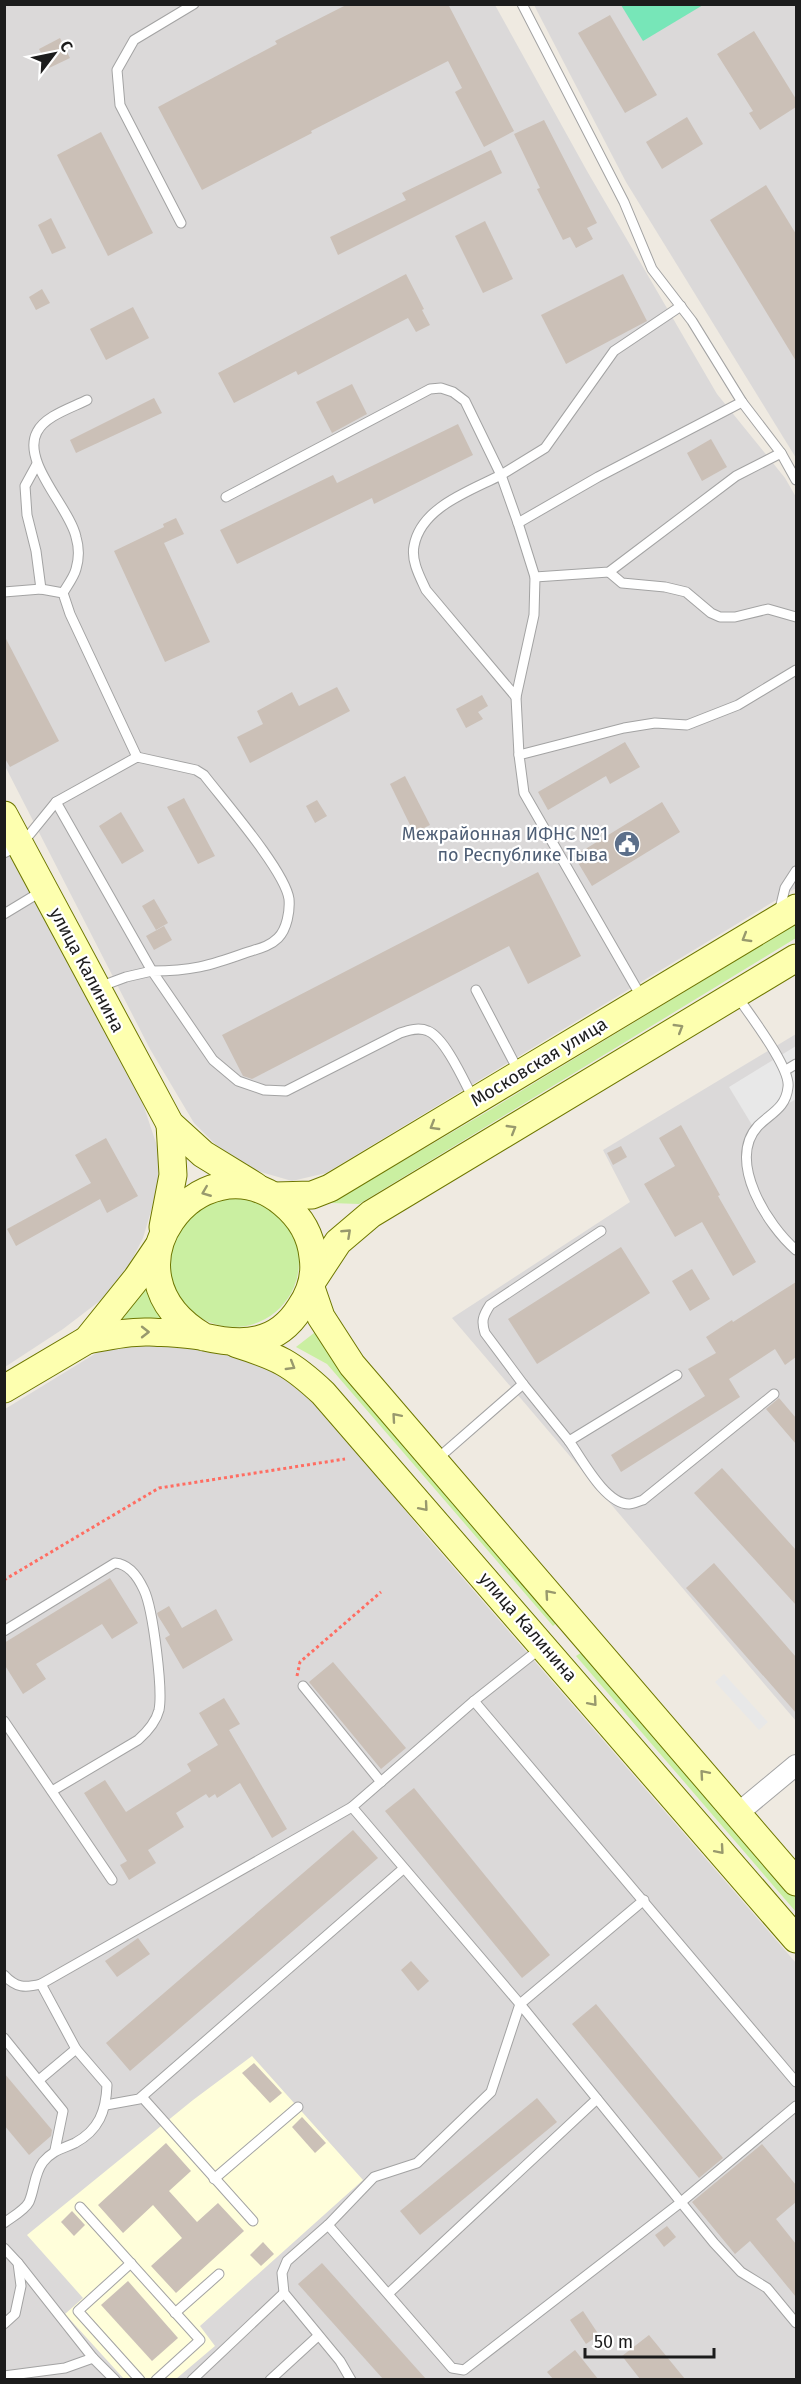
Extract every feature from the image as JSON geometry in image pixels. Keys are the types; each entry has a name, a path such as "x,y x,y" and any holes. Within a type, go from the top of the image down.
{"main road":[{"name":"улица Калинина","path":"4,815 13,849 44,890 170,1124 203,1154 268,1193"},
{"name":"Московская улица","path":"268,1193 312,1195 330,1188 787,914"},
{"path":"4,1389 87,1340 129,1332 149,1332 204,1337 237,1344 259,1340 279,1330 296,1316 312,1284 338,1242 371,1214 796,958"},
{"name":"улица Калинина","path":"159,1242 173,1175 170,1124"},
{"path":"87,1340 137,1278 171,1219 184,1204 201,1193 220,1187 241,1185 268,1193 293,1210 312,1246 314,1266 312,1284"},
{"path":"159,1242 156,1265 158,1283 165,1300 181,1322 204,1337"},
{"name":"улица Калинина","path":"312,1284 321,1317 352,1365 796,1882"},
{"name":"улица Калинина","path":"237,1344 273,1355 298,1370 323,1393 544,1645 796,1939"},
{"path":"544,1645 572,1621"}],"street":[{"path":"738,1814 796,1765"}],"lane":[{"path":"181,223 120,105 117,70 134,40 194,4"},
{"path":"522,4 619,192 652,269 693,321 742,402 782,453 796,480"},
{"path":"516,697 426,590 416,570 413,547 424,523 442,506 501,475 544,448 614,351 681,306"},
{"path":"226,497 430,388 441,388 453,392 465,401 501,475 535,577 534,615 516,697 519,755 524,793 643,1000"},
{"path":"87,400 46,421 37,432 33,446 37,464 76,535 78,551 76,570 63,593 70,614 137,757"},
{"path":"518,523 598,477 742,402"},
{"path":"535,577 609,572 736,476 782,453"},
{"path":"37,464 25,486 27,515 36,551 41,589"},
{"path":"609,572 622,583 686,592 711,613 720,617 735,617 768,609 796,617"},
{"path":"4,592 41,589 63,593"},
{"path":"519,755 654,723 687,725 738,705 796,669"},
{"path":"13,849 56,802 137,757 196,770 204,775 275,869 289,900 286,923 281,933 267,946 203,968 152,971 126,977 96,988"},
{"path":"56,802 152,971 213,1060 238,1082 264,1090 286,1091 400,1033 413,1029 426,1030 434,1034 446,1049 475,1101"},
{"path":"787,914 785,888 796,871"},
{"path":"4,914 44,890"},
{"path":"476,990 520,1074"},
{"path":"736,994 786,1070 789,1086 785,1099 778,1111 759,1125 751,1137 747,1150 747,1164 750,1183 761,1205 784,1240 796,1250"},
{"path":"786,1070 796,1064"},
{"path":"601,1231 490,1305 481,1323 485,1333 569,1441 608,1496 619,1502 630,1504 643,1500 774,1394"},
{"path":"569,1441 677,1376"},
{"path":"435,1461 523,1384"},
{"path":"4,1631 115,1563 124,1564 144,1590 151,1616 160,1696 159,1710 154,1722 138,1740 52,1791"},
{"path":"4,1975 10,1981 27,1988 41,1984 352,1807 474,1701 544,1645"},
{"path":"303,1686 381,1782"},
{"path":"474,1701 796,2082"},
{"path":"4,1721 112,1880"},
{"path":"352,1807 520,2004 680,2203 741,2272 767,2288 796,2323"},
{"path":"106,2105 142,2097 403,1869"},
{"path":"351,2379 348,2370 285,2293 282,2273 287,2261 328,2225 374,2176 417,2163 491,2092 520,2004 644,1900"},
{"path":"4,2223 28,2204 37,2173 43,2163 55,2150 75,2143 93,2130 106,2105 107,2085 76,2049 41,1984"},
{"path":"4,2038 63,2111 55,2150"},
{"path":"39,2080 76,2049"},
{"path":"789,2073 796,2066"},
{"path":"142,2097 253,2221"},
{"path":"388,2293 597,2099"},
{"path":"328,2225 452,2368 465,2370 680,2203 796,2106"},
{"path":"214,2179 298,2107"},
{"path":"80,2207 200,2340 156,2379"},
{"path":"4,2248 93,2358 115,2379"},
{"path":"4,2324 15,2314 21,2286 18,2263"},
{"path":"67,2325 80,2313 78,2311 131,2263"},
{"path":"175,2313 219,2274"},
{"path":"192,2379 285,2293"},
{"path":"80,2313 140,2379"},
{"path":"270,2379 318,2336"},
{"path":"6,2377 30,2377 93,2358"}],"path":[{"path":"4,1580 159,1488 345,1459"},
{"path":"303,1686 297,1676 300,1662 381,1592"}],"shaded area":[{"path":"5,5 495,5 587,171 717,394 785,478 796,497 796,888 326,1173 292,1181 251,1169 218,1147 194,1123 150,1049 5,766"},
{"path":"534,5 796,5 796,458 626,182"},
{"path":"4,844 35,884 141,1098 164,1167 143,1238 125,1273 101,1300 63,1329 5,1367"},
{"path":"796,1034 796,1721 452,1318 630,1202 603,1150"},
{"path":"796,1046 796,1099 752,1125 729,1087"},
{"path":"146,1339 229,1355 274,1370 329,1414 421,1530 796,1963 796,2379 5,2380 5,1409 98,1352"},
{"path":"724,1674 768,1722 759,1730 715,1682"},
{"path":"252,2056 363,2180 200,2326 215,2346 176,2379 124,2379 65,2314 83,2298 27,2235 193,2100"}],"green space":[{"path":"621,5 703,5 643,41"},
{"path":"796,924 796,938 359,1204 331,1203 490,1110"},
{"path":"234,1197 259,1202 280,1216 294,1237 299,1262 294,1287 280,1308 259,1322 234,1327 209,1322 188,1308 174,1287 169,1262 174,1237 188,1216 209,1202"},
{"path":"150,1285 167,1319 110,1328"},
{"path":"323,1326 561,1619 553,1626 327,1364 296,1347"},
{"path":"587,1649 796,1893 796,1912 576,1656"}],"building":[{"path":"348,4 448,4 514,131 484,147 455,92 462,88 448,61 202,190 158,107 277,44 275,41"},
{"path":"610,15 657,95 625,113 578,33"},
{"path":"754,31 796,99 796,107 760,130 749,113 753,111 717,54"},
{"path":"60,38 70,58 49,68 39,49"},
{"path":"687,117 703,144 662,169 646,142"},
{"path":"544,120 597,223 587,228 593,239 576,248 570,237 563,240 537,189 540,188 514,134"},
{"path":"101,132 153,233 108,256 57,155"},
{"path":"491,150 502,173 338,255 330,237 406,200 402,193"},
{"path":"766,185 796,234 796,361 710,220"},
{"path":"51,218 66,248 52,254 38,225"},
{"path":"485,221 513,279 483,293 455,236"},
{"path":"406,274 430,325 416,332 408,318 298,375 296,371 234,403 218,373"},
{"path":"623,274 647,321 566,364 541,315"},
{"path":"42,289 50,303 36,310 29,297"},
{"path":"133,307 149,338 106,360 90,329"},
{"path":"352,384 367,414 332,433 316,402"},
{"path":"154,398 162,413 76,453 70,440"},
{"path":"458,424 473,455 374,504 372,498 237,564 220,530 333,475 337,483"},
{"path":"711,439 727,467 702,481 687,453"},
{"path":"176,518 184,534 164,543 210,642 165,662 114,551 164,527 163,524"},
{"path":"4,635 59,741 10,767 4,757"},
{"path":"337,687 350,711 250,763 237,737 263,724 257,711 292,692 299,706"},
{"path":"482,695 488,706 478,712 483,719 466,728 456,709"},
{"path":"625,742 640,767 610,784 606,776 548,810 538,792"},
{"path":"405,776 430,825 414,833 390,784"},
{"path":"184,798 215,856 198,864 167,807"},
{"path":"317,800 327,816 315,823 306,806"},
{"name":"Межрайонная ИФНС №1 по Республике Тыва","path":"662,802 680,832 592,886 574,856"},
{"path":"121,812 144,851 122,864 99,826"},
{"path":"538,872 581,956 528,984 509,946 252,1079 243,1076 222,1035"},
{"path":"154,899 168,923 156,930 142,906"},
{"path":"164,926 172,940 154,950 146,936"},
{"path":"681,1125 756,1262 733,1276 702,1222 675,1237 644,1184 675,1166 659,1138"},
{"path":"106,1138 138,1196 107,1213 100,1199 16,1246 7,1229 91,1183 75,1155"},
{"path":"621,1146 627,1157 613,1165 607,1153"},
{"path":"621,1247 650,1293 537,1364 508,1319"},
{"path":"692,1269 710,1299 690,1311 672,1281"},
{"path":"796,1282 796,1357 785,1365 775,1349 729,1379 740,1397 621,1472 611,1455 705,1396 688,1369 716,1353 706,1337"},
{"path":"779,1398 796,1418 796,1444 766,1409"},
{"path":"722,1468 796,1550 796,1605 694,1493"},
{"path":"714,1563 796,1657 796,1713 686,1588"},
{"path":"110,1578 138,1623 112,1639 102,1624 36,1664 46,1679 23,1694 4,1664 4,1643"},
{"path":"169,1606 182,1628 216,1609 233,1640 183,1669 165,1638 170,1635 157,1613"},
{"path":"333,1662 406,1748 381,1769 309,1682"},
{"path":"224,1698 240,1724 229,1730 287,1829 272,1838 240,1783 217,1798 215,1794 209,1798 206,1794 176,1813 184,1827 148,1850 156,1863 129,1880 120,1865 127,1861 84,1793 105,1780 126,1812 191,1771 187,1764 218,1745 199,1713"},
{"path":"414,1788 550,1955 522,1978 385,1811"},
{"path":"353,1830 378,1858 130,2071 106,2043"},
{"path":"138,1938 150,1954 117,1977 105,1961"},
{"path":"411,1961 429,1981 418,1991 401,1970"},
{"path":"596,2004 723,2158 699,2178 572,2024"},
{"path":"254,2063 282,2093 270,2103 242,2073"},
{"path":"4,2073 52,2130 51,2136 29,2155 4,2125"},
{"path":"537,2098 557,2122 420,2235 400,2211"},
{"path":"302,2117 326,2143 315,2153 292,2127"},
{"path":"166,2143 191,2171 169,2191 197,2222 218,2203 244,2231 176,2293 151,2266 182,2238 153,2205 123,2233 98,2205"},
{"path":"762,2144 796,2185 796,2202 776,2219 796,2244 796,2297 750,2241 735,2254 692,2202"},
{"path":"72,2211 85,2225 74,2236 61,2222"},
{"path":"667,2226 676,2237 664,2247 655,2235"},
{"path":"263,2242 274,2254 261,2266 250,2255"},
{"path":"322,2263 426,2379 383,2379 298,2284"},
{"path":"128,2281 178,2338 152,2361 101,2305"},
{"path":"583,2311 599,2335 586,2344 570,2320"},
{"path":"649,2335 685,2379 640,2379 622,2356"},
{"path":"575,2350 598,2379 553,2379 547,2372"}],"place":[{"name":"Межрайонная ИФНС №1 по Республике Тыва","path":"627,844"}]}
